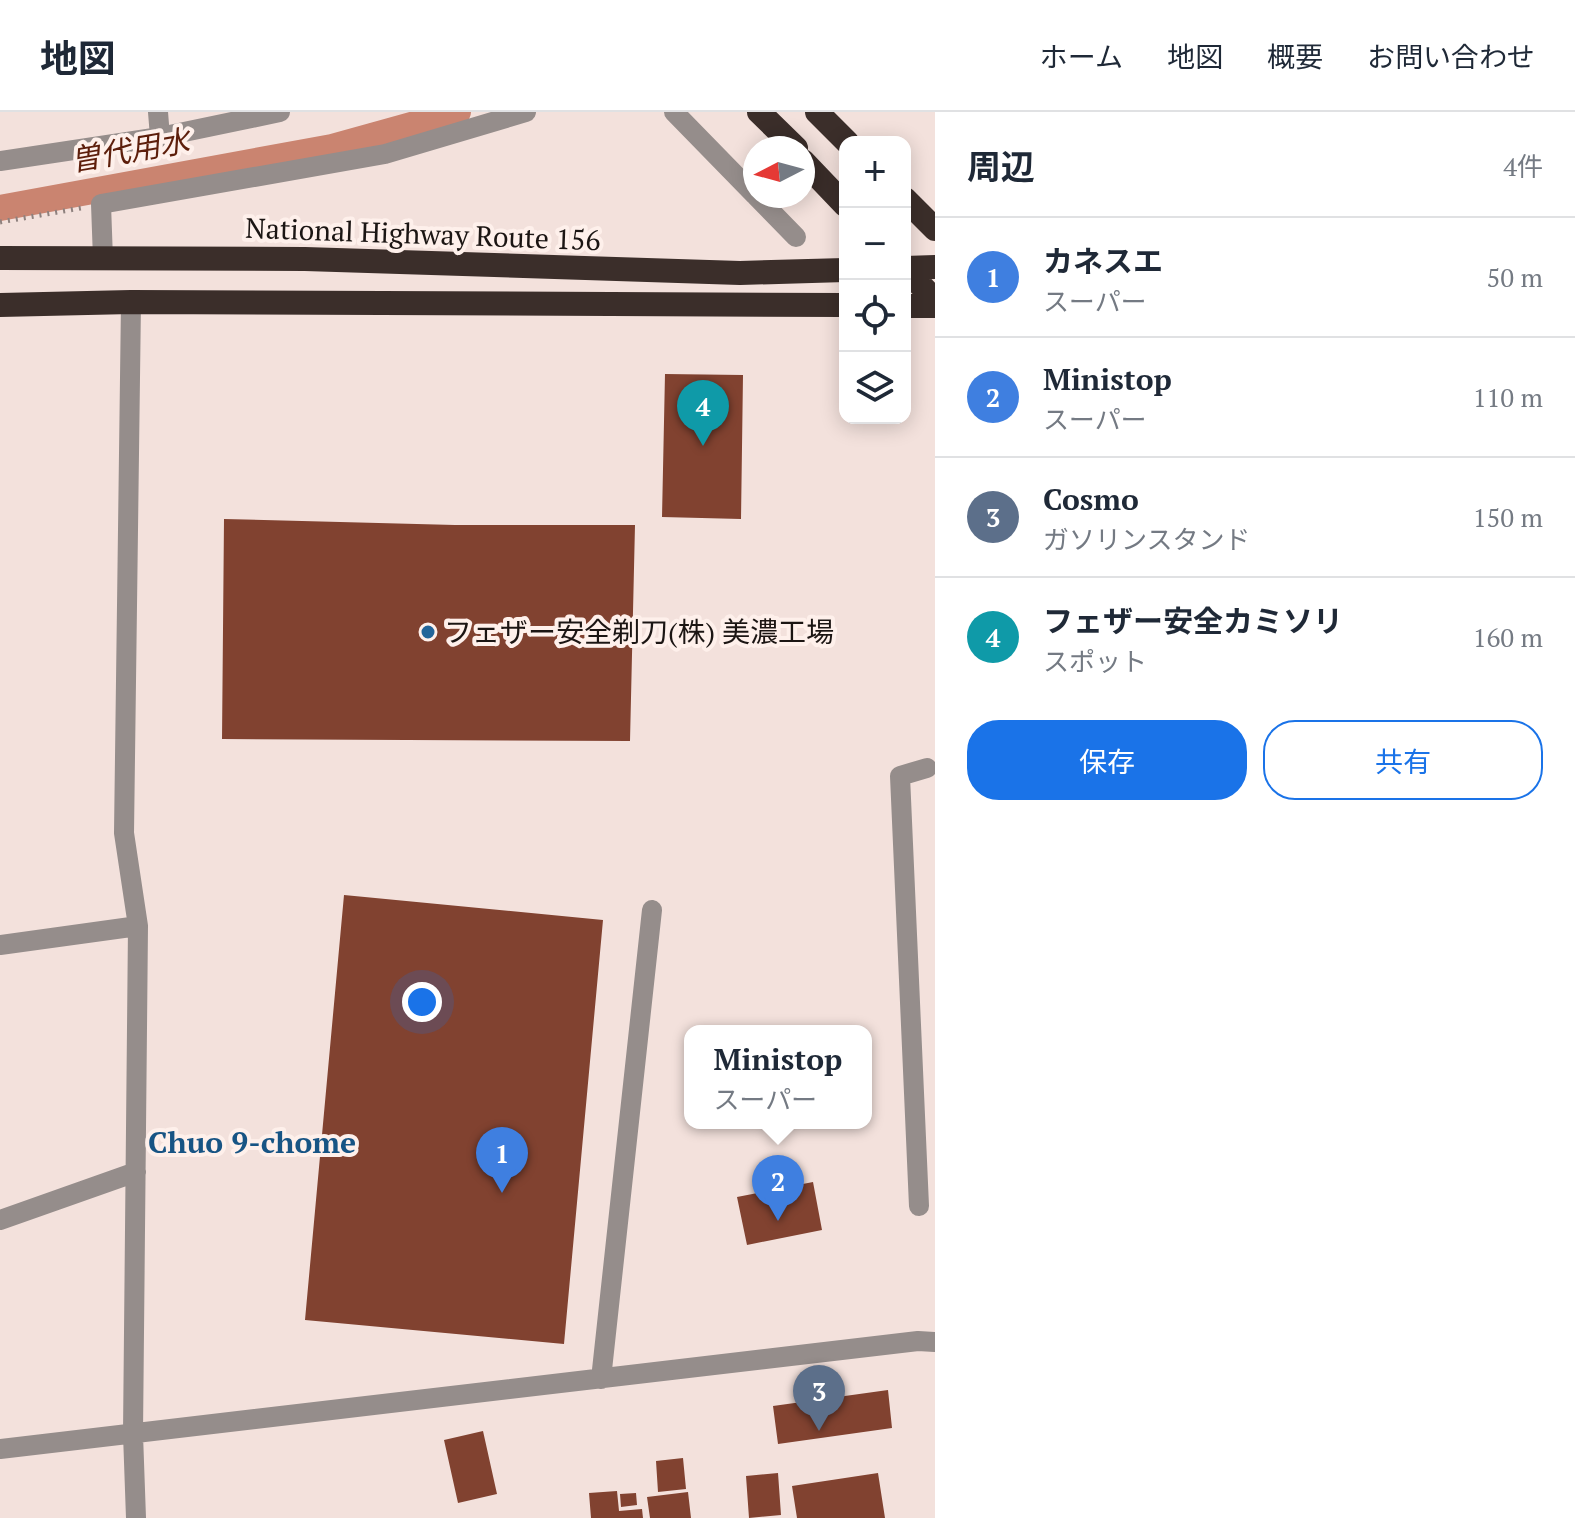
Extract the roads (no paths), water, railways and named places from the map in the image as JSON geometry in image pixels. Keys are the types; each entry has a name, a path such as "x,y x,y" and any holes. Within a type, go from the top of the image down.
{"highway":[{"path":"758,112 781,136"},
{"path":"817,112 841,136"},
{"path":"815,169 839,191"},
{"path":"815,171 839,198"},
{"path":"911,205 935,229"},
{"name":"National Highway Route 156","path":"0,258 305,259 740,273 839,270"},
{"path":"911,261 935,283"},
{"path":"911,268 935,267"},
{"path":"911,275 935,303"},
{"path":"0,305 131,302 839,305"},
{"path":"911,305 935,303"}],"street":[{"path":"158,112 160,137"},
{"path":"0,161 160,137 280,112"},
{"path":"103,259 101,204 385,154 526,112"},
{"path":"674,112 743,184"},
{"path":"767,208 796,237"},
{"path":"131,302 124,833 138,926 133,1434 136,1518"},
{"path":"919,1206 900,776 927,768"},
{"path":"601,1379 652,910"},
{"path":"0,945 138,926"},
{"path":"0,1220 136,1172"},
{"path":"0,1449 918,1341 935,1342"}],"waterway":[{"name":"曽代用水","path":"0,208 332,147 458,112"}],"place":[{"name":"フェザー安全カミソリ","path":"703,446"},
{"name":"フェザー安全剃刀(株) 美濃工場","path":"428,632"},
{"name":"カネスエ","path":"502,1193"},
{"name":"Ministop","path":"778,1221"},
{"name":"Cosmo","path":"819,1431"}],"district":[{"name":"Chuo 9-chome","path":"252,1143"}]}
